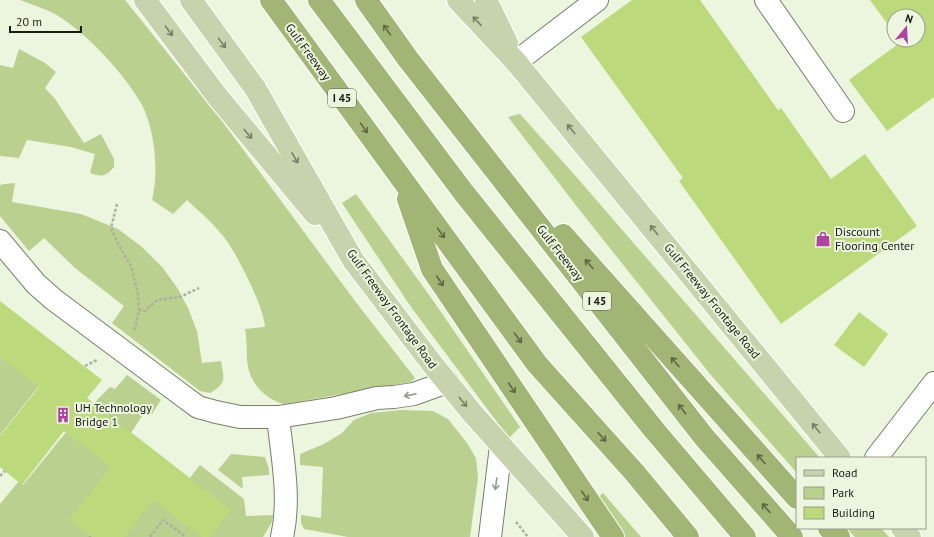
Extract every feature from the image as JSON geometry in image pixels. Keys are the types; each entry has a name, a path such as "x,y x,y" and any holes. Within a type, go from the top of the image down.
{"highway":[{"name":"Gulf Freeway","path":"271,0 537,364 634,472 688,537"},
{"path":"319,0 464,193 655,431 745,537"},
{"name":"Gulf Freeway","path":"366,0 408,60 704,437 792,537"},
{"path":"408,60 796,497"},
{"path":"401,179 432,269 613,537"},
{"path":"830,529 839,537"}],"main road":[{"path":"145,0 217,96 353,260"},
{"name":"Gulf Freeway Frontage Road","path":"191,0 255,88 353,260 473,414 583,537"},
{"name":"Gulf Freeway Frontage Road","path":"458,0 516,62 839,457"},
{"path":"486,0 516,62"},
{"path":"903,529 910,537"}],"street":[{"path":"766,0 843,110"},
{"path":"516,62 595,1"},
{"path":"0,241 36,284 53,299 157,378 198,407 240,417 278,417 336,408 377,398 414,394 447,382"},
{"path":"877,457 934,383"},
{"path":"278,417 286,499 285,523 282,537"},
{"path":"490,537 501,446"}],"path":[{"path":"117,204 111,228 118,244 131,266 138,293 136,324 129,338 119,348"},
{"path":"138,310 145,311 157,300 180,298 199,288"},
{"path":"0,476 5,471"},
{"path":"150,537 163,520 186,537"},
{"path":"514,520 528,537"}],"green space":[{"path":"20,0 125,0 222,121 355,301 415,378 411,382 285,404 279,403 264,394 255,384 248,369 245,329 265,327 263,318 249,281 229,245 215,227 187,200 173,214 152,200 155,177 153,139 142,105 134,92 113,65 75,28 62,18 49,11"},
{"path":"19,49 45,63 56,72 45,88 55,99 84,143 101,134 114,159 114,167 108,173 98,175 90,173 95,154 71,147 27,140 19,158 0,156 0,65 13,68"},
{"path":"520,114 819,457 796,457 796,472 710,374 508,117"},
{"path":"15,183 12,202 81,214 118,229 142,247 163,268 178,289 188,308 197,331 202,363 221,361 223,376 222,383 210,393 200,391 112,323 124,306 75,268 44,238 29,251 0,216 0,185"},
{"path":"356,194 432,299 520,427 509,438 411,307 342,203"},
{"path":"0,353 39,386 0,435"},
{"path":"127,375 161,400 152,414 147,411 144,413 131,433 93,404 110,387 115,389"},
{"path":"401,410 433,411 448,419 467,443 476,458 478,478 470,537 348,537 304,529 301,523 301,515 321,518 323,467 300,465 300,454 324,444 342,433 354,420 371,413"},
{"path":"67,431 114,466 94,537 0,537 0,504 19,481 23,485"},
{"path":"231,454 265,457 269,469 269,475 242,477 243,489 218,470"},
{"path":"200,465 244,499 246,516 273,515 272,522 263,537 208,537 189,479"},
{"path":"603,493 641,537 620,537 596,499"},
{"path":"154,497 204,537 122,537"},
{"path":"847,529 882,529 889,537 855,537"}],"building":[{"path":"632,0 700,0 778,110 781,108 831,179 865,154 917,226 781,324 679,181 683,178 581,37"},
{"path":"870,0 934,0 934,97 887,131 849,80 893,48 926,48 926,8 886,8 886,22"},
{"name":"UH Technology Bridge 1","path":"0,301 102,380 87,398 231,510 210,537 201,537 153,500 124,537 91,537 69,520 111,467 64,431 22,485 0,467 0,436 39,387 0,357"},
{"path":"859,312 888,334 864,367 834,345"}],"place":[{"name":"Discount Flooring Center","path":"823,239"},
{"name":"UH Technology Bridge 1","path":"63,415"}]}
